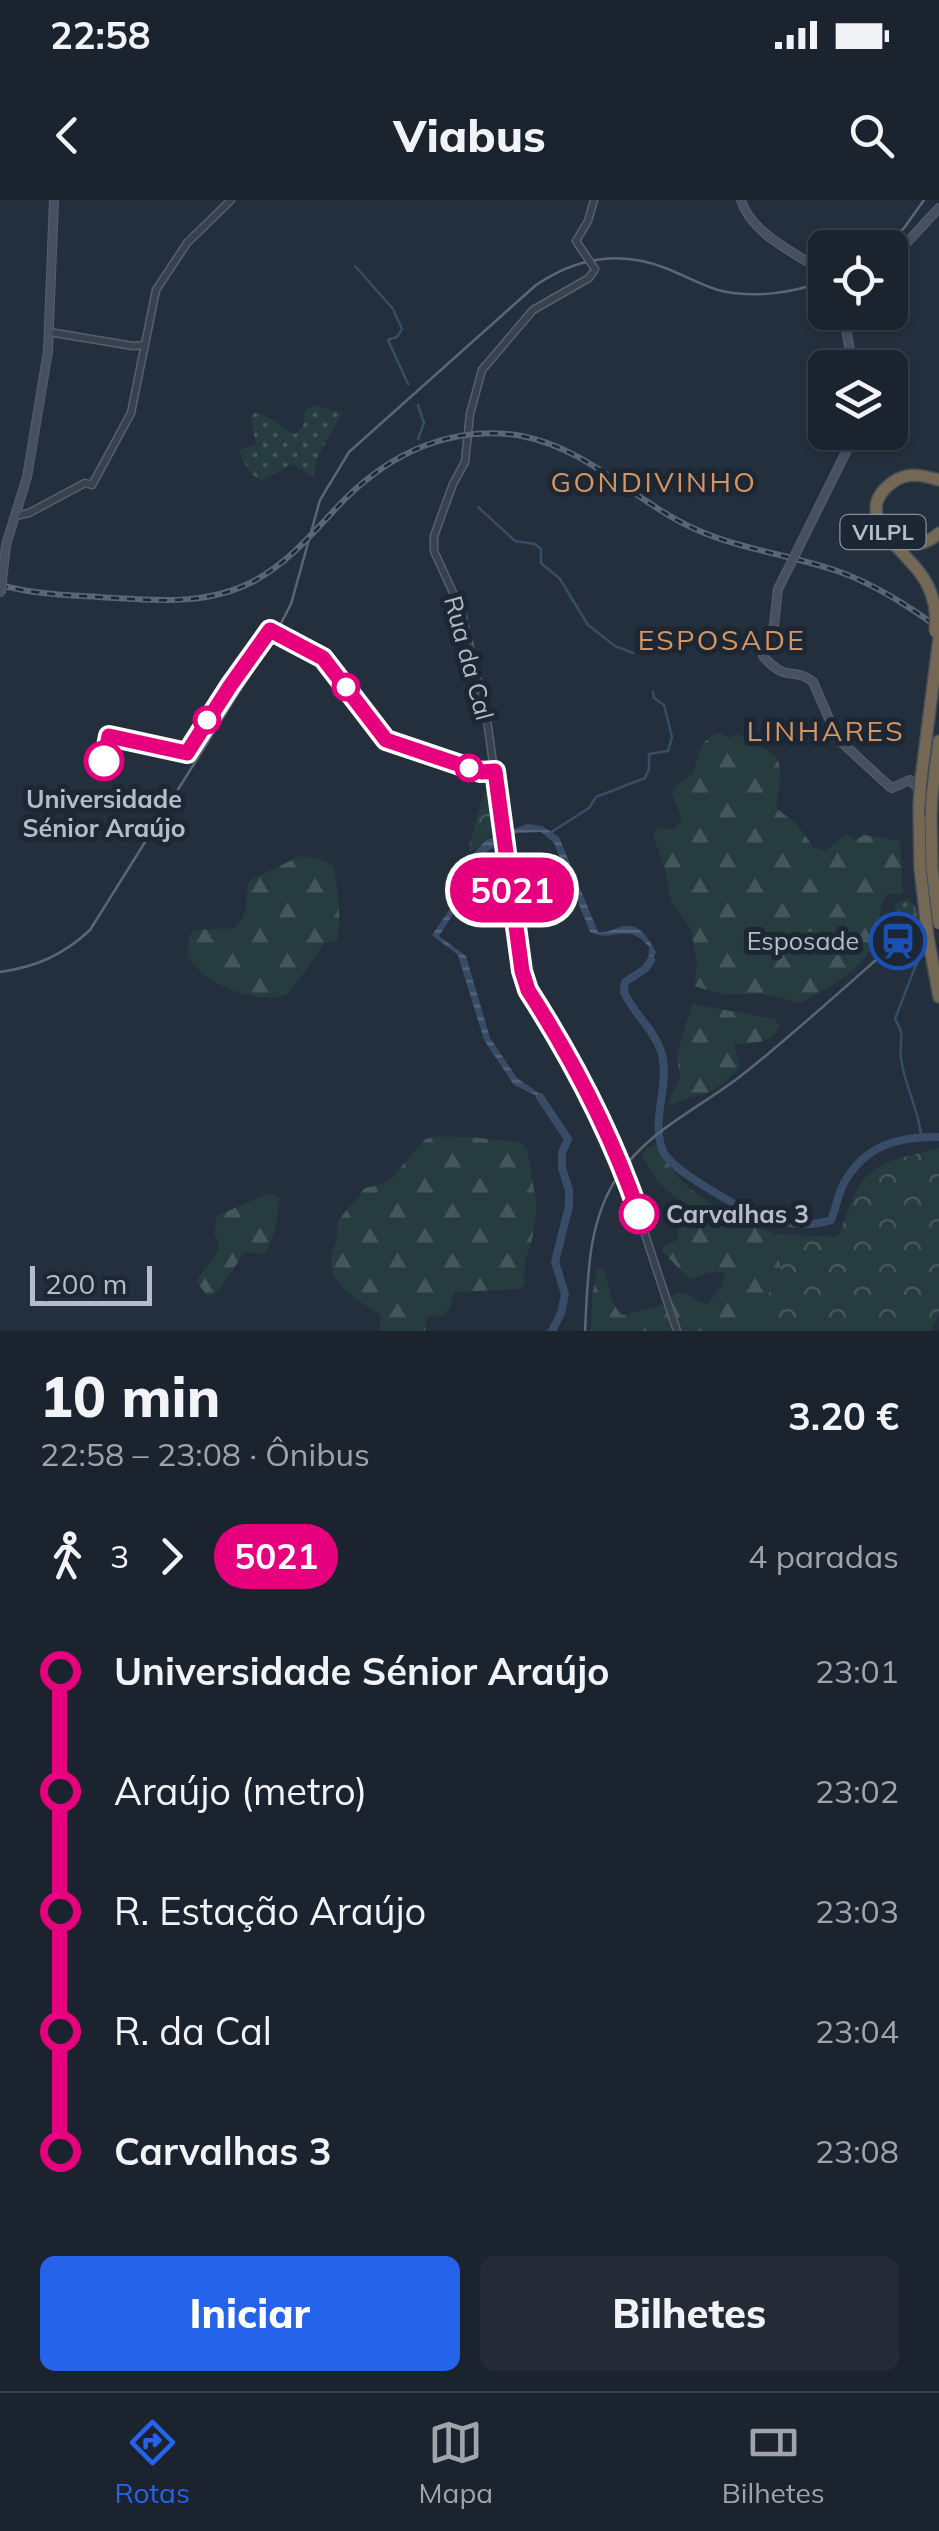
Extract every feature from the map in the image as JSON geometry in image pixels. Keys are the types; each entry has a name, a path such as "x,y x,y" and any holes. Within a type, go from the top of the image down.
{"highway":[{"name":"VILPL","path":"926,868 919,805 936,618 926,583 884,534 878,508 883,492 901,478 917,475 939,482"},
{"name":"VILPL","path":"939,482 916,480 896,486 885,499 882,513 888,530 904,543 926,542 939,533"},
{"path":"939,741 932,794 935,818 926,868 928,937 939,997"},
{"path":"926,868 939,924"}],"main road":[{"path":"0,596 6,545 27,478 50,332 54,200"},
{"path":"741,200 748,217 758,227 808,261"},
{"path":"908,242 939,208"},
{"path":"847,450 778,590 774,626 763,653 783,675 806,676 813,682 838,739 892,788 910,780 935,818"}],"street":[{"path":"15,516 85,483 92,485 131,413 156,290 187,243 231,200"},
{"name":"Rua da Cal","path":"594,200 576,240 595,269 589,278 533,310 482,370 470,414 465,462 434,536 434,551 461,610 487,720 522,971 528,990 587,1093 621,1163 677,1331"},
{"path":"50,332 133,346 145,344"}],"green space":[{"path":"314,405 342,413 318,456 313,477 292,464 261,481 247,467 239,450 256,445 253,413 270,418 295,434 303,427 305,410"},
{"path":"720,733 730,738 738,734 776,756 780,775 777,809 797,824 813,847 826,851 846,834 855,840 864,835 900,841 903,894 887,894 884,899 878,929 864,959 846,976 802,1003 763,994 722,994 694,986 697,965 691,930 671,901 653,834 657,827 673,830 682,820 672,793 678,783 694,773 704,743"},
{"path":"489,782 493,783 501,831 471,852 468,851"},
{"path":"301,856 332,865 339,902 337,940 325,943 290,992 282,996 250,995 208,978 187,957 189,936 195,930 235,928 246,910 250,880"},
{"path":"908,898 920,920 899,935 893,928 896,904"},
{"path":"692,1004 774,1019 779,1025 766,1040 734,1044 740,1067 721,1085 667,1105 680,1078 677,1055"},
{"path":"468,1137 520,1142 527,1149 537,1208 525,1259 524,1285 519,1289 455,1292 442,1316 427,1317 425,1331 380,1331 380,1315 349,1294 332,1272 337,1222 365,1188 389,1180 426,1139"},
{"path":"657,1143 677,1176 691,1189 722,1210 775,1234 774,1245 784,1278 731,1331 591,1331 597,1269 603,1268 612,1299 622,1315 668,1304 681,1293 707,1304 722,1286 725,1274 716,1271 689,1279 662,1251 665,1245 678,1240 678,1223 687,1213 685,1205 657,1181 642,1157 644,1150"},
{"path":"939,1148 939,1313 931,1331 731,1331 784,1278 774,1245 775,1234 835,1237 856,1192 872,1171 897,1159"},
{"path":"270,1193 279,1197 276,1228 267,1249 263,1254 245,1252 218,1291 208,1297 197,1282 219,1247 214,1217"}],"water":[{"path":"527,824 542,826 559,837 598,932 635,927 644,933 656,952 648,968 649,947 641,939 627,934 607,936 590,932 554,843 541,832 517,833 473,860 459,905 439,936 466,956 490,1038 517,1078 543,1096 548,1104 543,1105 537,1096 514,1085 484,1040 458,955 432,935 452,906 471,856 486,840"}],"waterway":[{"path":"355,266 393,309 402,329 397,337 388,340 408,384"},
{"path":"418,405 424,423 418,439"},
{"path":"478,507 515,541 535,544 541,549 541,563 560,579 588,625 615,646 633,653"},
{"path":"550,833 589,808 596,797 645,778 649,754 668,751 672,737 664,705 654,698 653,692"},
{"path":"914,907 915,915"},
{"path":"910,944 917,962 895,1019 921,1136"},
{"path":"651,960 625,982 624,992 661,1051 662,1149 676,1167 710,1190 777,1221 813,1224 831,1220 844,1183 873,1151 910,1138 939,1137"},
{"path":"540,1097 568,1139 562,1153 562,1168 569,1206 555,1262 565,1294 552,1331"}],"tram line":[{"path":"902,230 924,200"},
{"path":"0,972 48,958 90,930 276,633 291,604 320,500 349,452 536,285 567,268 617,258 651,263 731,293 772,293 808,286"},
{"path":"585,1331 595,1231 608,1194 630,1160 659,1133 767,1054 939,905"}],"railway":[{"path":"0,585 49,594 158,600 216,595 254,581 280,564 363,483 403,455 448,438 497,433 522,436 569,452 695,529 853,577 939,628"}],"bus line":[{"name":"5021","path":"104,761 109,736 187,753 270,630 323,658 386,740 481,772 495,771 522,971 528,990 598,1114 639,1214"}],"place":[{"name":"Universidade Sénior Araújo","path":"104,761"},
{"name":"Esposade","path":"898,941"},
{"name":"Carvalhas 3","path":"639,1214"}],"district":[{"name":"GONDIVINHO","path":"654,482"},
{"name":"ESPOSADE","path":"722,640"},
{"name":"LINHARES","path":"826,731"}]}
